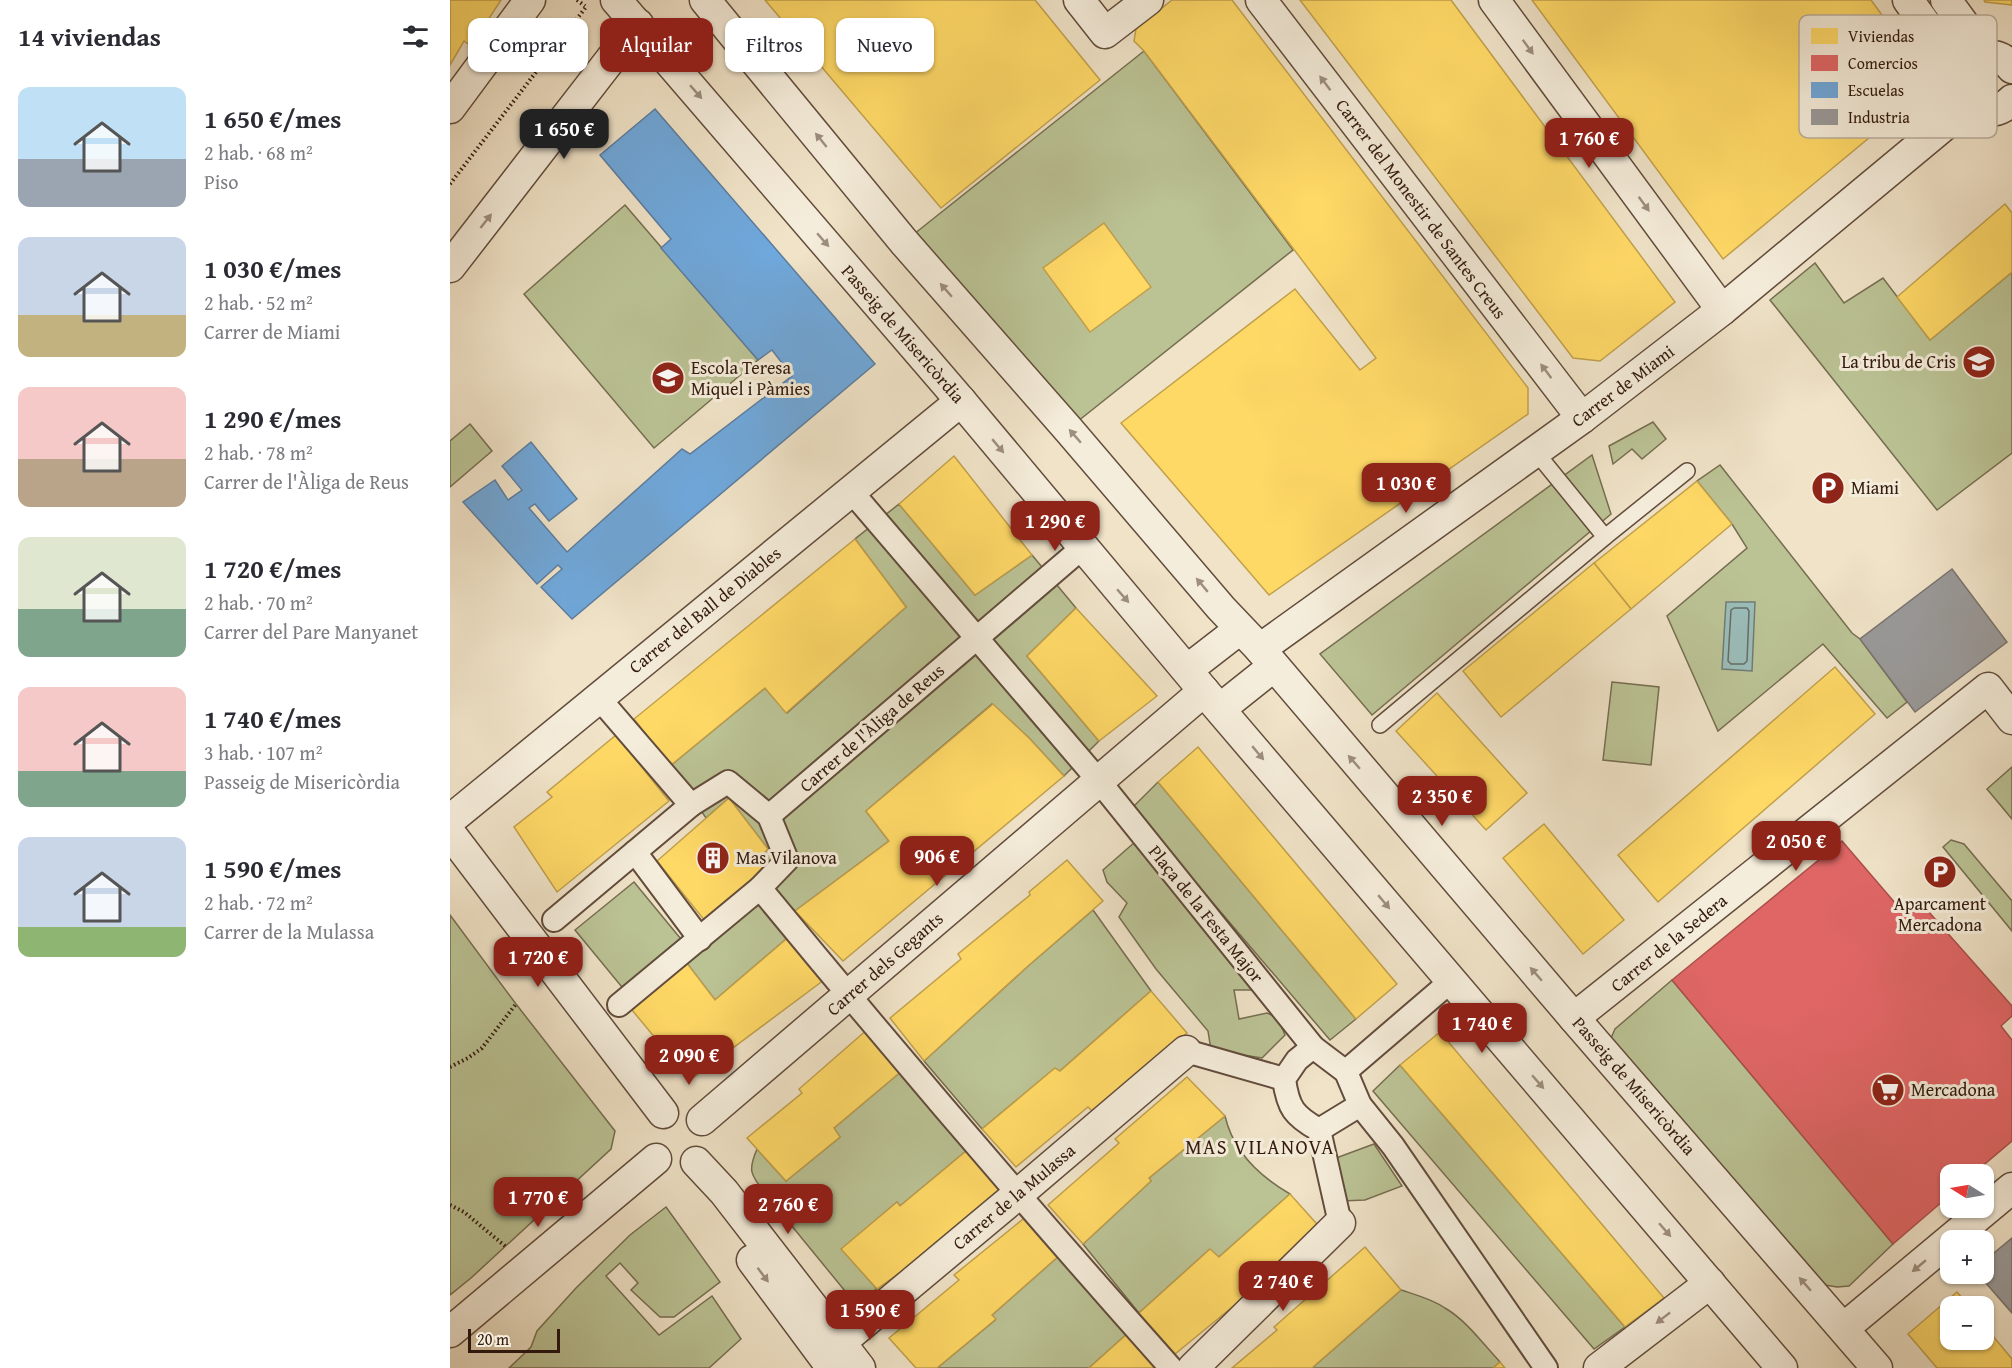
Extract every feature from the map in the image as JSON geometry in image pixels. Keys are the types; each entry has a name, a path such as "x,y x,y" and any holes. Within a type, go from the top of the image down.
{"street":[{"path":"450,108 530,0"},
{"name":"Passeig de Misericòrdia","path":"705,0 904,242 1258,648 1877,1368"},
{"path":"1079,0 1105,33 1148,0"},
{"name":"Carrer del Monestir de Santes Creus","path":"1262,0 1581,418"},
{"path":"1494,0 1722,310"},
{"path":"1908,0 1918,15"},
{"path":"1946,0 1960,15"},
{"name":"Passeig de Misericòrdia","path":"604,6 627,18"},
{"path":"450,267 601,72"},
{"name":"Passeig de Misericòrdia","path":"679,72 1782,1368"},
{"name":"Carrer de Miami","path":"1258,648 1581,418 1722,310 1914,138"},
{"name":"Carrer del Ball de Diables","path":"450,820 961,401"},
{"path":"851,491 1099,781"},
{"name":"Carrer de l'Àliga de Reus","path":"769,816 1083,548"},
{"path":"1204,690 1258,648"},
{"path":"1204,690 1258,648"},
{"name":"Carrer de la Sedera","path":"1574,1018 1988,688 2012,719"},
{"name":"Carrer dels Gegants","path":"702,1120 1204,690"},
{"path":"598,697 692,805"},
{"name":"Plaça de la Festa Major","path":"1099,781 1313,1047 1346,1072"},
{"path":"554,920 692,805 728,782 769,816 787,860 759,888 700,939 619,1005"},
{"path":"450,833 663,1113"},
{"path":"635,852 700,939"},
{"path":"759,888 1017,1195 1171,1368"},
{"path":"1451,981 1346,1072 1359,1106 1393,1146 1546,1368"},
{"path":"1193,1368 1340,1223 1319,1130 1293,1112 1287,1098 1284,1079 1297,1060 1313,1047"},
{"path":"1186,1051 1284,1079"},
{"name":"Carrer de la Mulassa","path":"836,1355 1017,1195 1186,1051"},
{"path":"1319,1130 1359,1106"},
{"path":"450,1332 674,1163 707,1147 707,1128 702,1120 688,1110 680,1108 663,1113 656,1118 648,1134 648,1143 674,1163 695,1185 836,1355 860,1368"},
{"path":"1844,1328 2012,1188"},
{"path":"1599,1368 1710,1283"}],"lane":[{"path":"1535,451 1605,537"},
{"path":"1380,725 1687,471"}],"path":[{"path":"577,0 585,6 604,6"},
{"path":"450,184 585,6"},
{"path":"450,1066 468,1058 482,1048 516,1004"},
{"path":"450,1205 464,1212 505,1246"}],"green space":[{"path":"1144,51 1293,250 1068,429 904,242"},
{"path":"625,205 758,360 654,448 524,294"},
{"path":"1815,263 1844,303 1883,278 1930,340 2012,272 2012,453 1937,510 1770,300"},
{"path":"1653,422 1666,439 1642,459 1632,449 1613,464 1609,446"},
{"path":"470,424 492,451 450,487 450,441"},
{"path":"1592,455 1611,514 1372,715 1320,654"},
{"path":"1720,465 1852,633 1860,639 1907,702 1887,718 1823,644 1718,731 1667,616 1747,548 1732,524 1697,481"},
{"path":"899,504 975,595 1032,555 1076,608 1027,656 1099,741 1064,776 1029,738 992,704 866,811 889,841 795,911 763,878 773,868 762,855 768,849 729,798 706,818 670,766 765,688 787,713 906,607 855,539"},
{"path":"1612,682 1659,687 1651,765 1603,760"},
{"path":"2012,767 2012,819 1987,789"},
{"path":"1158,782 1356,1019 1330,1040 1132,808"},
{"path":"1951,840 1964,844 2012,901 2012,931 1943,847"},
{"path":"1135,842 1259,990 1234,990 1239,1019 1267,1013 1278,1018 1285,1035 1262,1058 1211,1050 1208,1031 1156,969 1119,917 1127,903 1107,882 1103,870"},
{"path":"634,882 685,944 626,992 575,930"},
{"path":"758,900 791,935 715,1000 686,962"},
{"path":"1093,910 1151,991 1060,1071 1054,1069 982,1129 924,1061"},
{"path":"450,915 615,1131 611,1149 450,1295"},
{"path":"1672,980 1893,1244 1849,1286 1825,1285 1611,1038 1615,1029"},
{"path":"1400,1065 1625,1327 1594,1349 1373,1091"},
{"path":"904,1069 971,1147 900,1206 897,1202 842,1249 877,1289 854,1302 759,1186 753,1176 752,1162 757,1149 786,1181 840,1137 834,1128"},
{"path":"1225,1116 1234,1140 1249,1161 1258,1171 1290,1194 1219,1257 1209,1250 1139,1313 1083,1244 1151,1181 1149,1178"},
{"path":"1374,1144 1402,1186 1365,1200 1342,1201 1336,1158"},
{"path":"666,1207 720,1282 674,1317 660,1317 631,1290 638,1283 620,1263 606,1276 659,1335 712,1296 741,1339 709,1368 509,1368 531,1347 537,1331 576,1288 630,1235"},
{"path":"1061,1254 1128,1333 1089,1368 937,1368 995,1320 992,1315"},
{"path":"1401,1290 1435,1302 1453,1313 1468,1326 1500,1362 1493,1368 1312,1368"}],"water":[{"path":"1726,602 1755,602 1752,671 1722,669"}],"building: Viviendas":[{"path":"450,0 501,0 489,18 468,18 468,44 464,41 450,65"},
{"path":"765,0 1035,0 1100,80 941,208 824,70 824,18 780,18"},
{"path":"1172,0 1232,0 1528,388 1528,414 1269,595 1121,423 1295,289 1360,370 1376,358 1144,51 1134,41 1136,29"},
{"path":"1300,0 1451,0 1675,302 1600,361 1573,358"},
{"path":"1532,0 1871,0 1882,15 1799,15 1799,138 1869,138 1723,259"},
{"path":"1984,0 2012,0 2012,5 1985,2"},
{"path":"2005,204 2012,213 2012,272 1930,340 1897,297"},
{"path":"1104,223 1151,287 1090,332 1043,268"},
{"path":"954,456 1032,555 975,595 899,504"},
{"path":"1697,481 1732,524 1631,609 1594,563"},
{"path":"855,539 906,607 786,713 765,688 670,766 634,719"},
{"path":"1594,563 1631,609 1501,717 1463,671"},
{"path":"1076,608 1157,696 1099,741 1027,656"},
{"path":"1835,667 1875,714 1658,902 1618,855"},
{"path":"1437,693 1527,793 1486,830 1396,731"},
{"path":"993,704 1064,776 843,961 795,911 889,841 866,811"},
{"path":"616,735 669,801 557,892 514,827 552,797 547,792"},
{"path":"1198,747 1397,984 1356,1019 1158,782"},
{"name":"Mas Vilanova","path":"729,798 768,849 762,855 773,868 705,921 657,861"},
{"path":"1544,824 1624,920 1583,954 1503,858"},
{"path":"1067,860 1103,901 924,1061 890,1018 961,959 958,954 1030,895 1029,892"},
{"path":"791,935 828,977 690,1080 632,1010 686,962 715,1000"},
{"path":"1151,991 1187,1033 1128,1084 1092,1111 1088,1107 1016,1167 982,1129 1055,1068 1060,1071"},
{"path":"869,1028 904,1069 834,1128 840,1137 786,1181 747,1138 802,1093 799,1089"},
{"path":"1440,1032 1664,1298 1625,1327 1400,1065"},
{"path":"1187,1077 1225,1116 1149,1178 1151,1181 1083,1244 1048,1205 1119,1143 1115,1139"},
{"path":"971,1147 1006,1187 933,1249 877,1289 841,1249 897,1202 900,1206"},
{"path":"1290,1194 1324,1232 1175,1354 1139,1313 1210,1249 1219,1257"},
{"path":"1028,1215 1061,1254 992,1315 996,1319 937,1368 916,1368 889,1338 959,1280 954,1275"},
{"path":"1365,1247 1401,1290 1312,1368 1232,1368 1277,1330 1274,1327"},
{"path":"1940,1307 1940,1350 1994,1350 1994,1337 2012,1359 2012,1368 1937,1368 1908,1334"},
{"path":"1128,1333 1158,1368 1089,1368"},
{"path":"1500,1362 1505,1368 1493,1368"}],"building: Comercios":[{"name":"Mercadona","path":"1842,841 1908,918 1920,902 2012,1006 2012,1016 2001,1026 2012,1040 2012,1141 1985,1164 1940,1164 1940,1204 1893,1244 1672,980"}],"building: Escuelas":[{"path":"655,109 875,364 572,619 541,587 562,569 558,565 537,584 463,502 495,480 508,500 522,490 502,466 531,442 577,499 549,521 535,504 529,508 567,552 682,449 690,454 792,376 772,350 758,360 661,248 671,239 600,155"}],"building: Industria":[{"path":"1952,569 2007,642 1915,712 1860,639"},
{"path":"2012,1238 2012,1313 1987,1284 1994,1284 1994,1253"}],"place":[{"name":"La tribu de Cris","path":"1979,362"},
{"name":"Escola Teresa Miquel i Pàmies","path":"668,378"},
{"name":"Miami","path":"1828,488"},
{"name":"Mas Vilanova","path":"713,858"},
{"name":"Aparcament Mercadona","path":"1940,872"},
{"name":"Mercadona","path":"1888,1090"}],"district":[{"name":"MAS VILANOVA","path":"1260,1147"}]}
